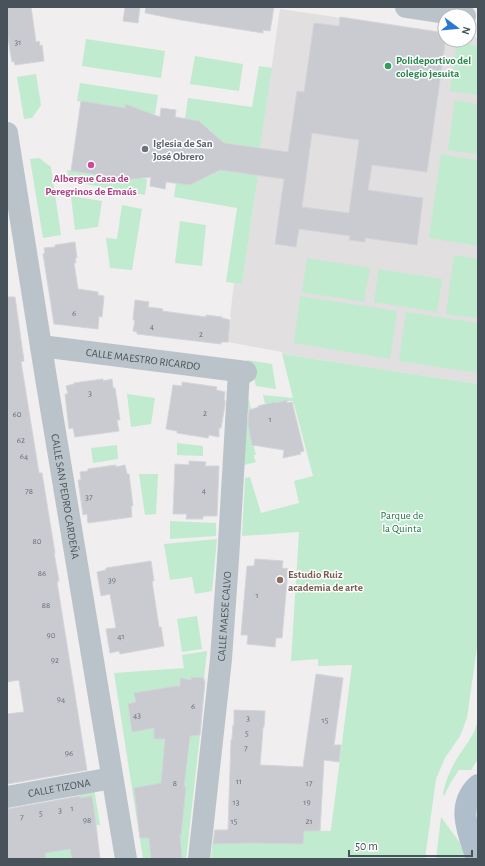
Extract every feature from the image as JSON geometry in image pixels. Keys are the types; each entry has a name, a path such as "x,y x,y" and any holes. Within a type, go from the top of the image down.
{"main road":[{"path":"477,784 466,804 465,820 474,841 477,859"}],"street":[{"path":"417,8 437,11"},
{"name":"CALLE SAN PEDRO CARDEÑA","path":"7,133 126,859"},
{"name":"CALLE MAESTRO RICARDO","path":"41,346 242,372"},
{"name":"CALLE MAESE CALVO","path":"199,859 221,659 242,372"},
{"name":"CALLE TIZONA","path":"7,797 112,778"}],"shaded area":[{"path":"280,9 437,32 437,48 477,48 478,38 478,384 282,354 282,352 228,342 234,283 242,284 258,175 217,142 260,148"}],"green space":[{"path":"86,39 165,51 161,78 82,66"},
{"path":"478,46 478,95 450,91 456,48 477,48"},
{"path":"195,56 243,64 239,91 190,84"},
{"path":"259,66 272,68 260,148 217,142 218,137 199,121 185,119 188,98 252,107"},
{"path":"36,74 41,105 32,118 24,119 17,77"},
{"path":"80,83 158,95 155,114 148,113 125,104 123,126 106,124 108,105 77,101"},
{"path":"455,100 478,104 478,154 448,150"},
{"path":"441,154 478,160 478,246 429,238"},
{"path":"39,158 51,167 61,235 43,238 30,159"},
{"path":"118,159 115,181 140,178 147,179 145,195 69,181 67,170 98,175"},
{"path":"213,169 258,175 242,284 226,282 237,208 174,197 176,183 190,185 213,174"},
{"path":"71,196 102,201 98,227 75,230"},
{"path":"122,205 142,209 132,270 110,268 106,238 117,239"},
{"path":"180,221 206,225 202,266 175,263"},
{"path":"454,255 478,259 478,318 446,314"},
{"path":"307,258 370,268 364,302 302,292"},
{"path":"379,269 442,279 437,312 374,302"},
{"path":"300,296 397,311 390,359 294,343"},
{"path":"406,312 478,323 478,373 399,361"},
{"name":"Parque de la Quinta","path":"282,354 478,384 478,640 467,718 460,736 445,758 436,779 425,859 211,859 214,830 330,831 331,829 352,665 318,666 318,659 291,661 299,532 242,536 245,478 250,477 261,513 299,503 294,481 313,476 293,401 286,400 265,404 263,395 293,398"},
{"path":"247,360 272,364 276,389 256,386 253,374 246,364"},
{"path":"247,393 251,409 248,410 249,413 247,414 256,455 254,455 254,457 256,462 244,465"},
{"path":"127,394 155,398 151,424 131,427"},
{"path":"177,443 203,446 203,456 177,455"},
{"path":"117,445 118,459 93,463 91,448"},
{"path":"139,474 158,474 156,514 145,515"},
{"path":"170,521 216,523 216,536 170,539"},
{"path":"217,539 212,591 195,594 192,577 170,580 164,544"},
{"path":"197,616 202,649 182,652 177,619"},
{"path":"207,651 204,678 191,677 191,680 181,678 180,686 200,735 186,859 143,859 114,673 184,668 182,655"},
{"path":"478,719 478,759 471,770 459,770 444,796 443,794 446,781 456,760 475,730"},
{"path":"94,788 100,825 96,825 92,796 80,798 79,791"},
{"path":"441,817 460,843 466,859 436,859"},
{"path":"70,849 72,859 46,859 45,853"}],"building":[{"path":"7,7 31,7 36,42 39,41 40,46 42,45 44,61 15,65 14,61 12,62 7,32"},
{"path":"140,7 138,23 123,21 125,8"},
{"path":"146,7 274,7 270,31 263,30 263,33 145,13"},
{"path":"340,17 437,32 437,48 445,48 427,172 372,165 368,190 423,198 417,245 365,238 365,242 349,240 350,236 299,229 296,247 275,244 284,179 220,170 190,185 166,182 165,189 150,186 151,177 115,181 115,177 71,171 81,101 125,108 125,104 160,117 161,108 176,110 175,117 199,121 224,143 288,152 297,91 304,92 314,23 339,26","holes":["312,133 359,140 349,213 302,207"]},
{"path":"75,242 77,258 75,258 76,263 74,263 78,289 98,292 98,295 104,296 102,317 99,316 98,329 54,324 43,254 45,253 44,248"},
{"path":"7,297 15,297 24,361 21,362 39,473 42,473 55,553 59,581 57,582 87,770 7,784 7,714 24,712 19,680 7,682"},
{"path":"135,300 149,302 148,307 163,309 162,311 206,317 206,315 222,317 230,320 228,342 221,342 221,344 137,334 137,332 133,331 135,320 133,320"},
{"path":"103,379 103,381 112,379 113,388 115,388 120,420 117,420 119,431 75,437 73,428 69,429 65,394 68,394 66,386 74,383"},
{"path":"182,382 217,387 216,390 225,392 225,405 221,428 219,428 219,437 209,435 208,438 177,433 177,431 166,429 173,385 182,386"},
{"path":"287,400 287,403 292,402 304,451 300,452 301,454 283,458 284,450 252,445 248,424 249,410 259,407 258,406"},
{"path":"189,461 206,462 205,466 219,466 217,516 203,516 203,519 186,519 187,514 173,514 175,464 189,465"},
{"path":"116,465 116,467 125,465 127,474 129,474 133,506 131,506 132,517 88,523 87,514 83,515 78,480 81,480 80,472 88,471 88,469"},
{"path":"255,559 283,561 282,568 288,569 282,638 276,638 275,647 247,644 248,635 241,635 247,566 254,566"},
{"path":"151,561 154,581 152,581 159,627 161,627 164,646 120,654 119,651 110,653 106,629 116,628 110,594 101,596 97,572 106,570 106,568"},
{"path":"316,674 343,678 334,745 341,745 339,762 324,760 320,831 304,831 303,844 213,844 215,830 228,830 231,740 234,725 234,710 265,711 260,765 303,767"},
{"path":"191,677 204,678 205,681 200,735 190,736 180,835 182,859 151,859 149,838 140,838 134,788 161,783 165,739 154,739 154,728 132,732 128,704 136,702 134,693 180,686 180,678 191,680"},
{"path":"80,796 80,798 92,796 100,859 72,859 70,849 45,853 46,859 7,859 7,809"}],"place":[{"name":"Polideportivo del colegio jesuita","path":"388,66"},
{"name":"Iglesia de San José Obrero","path":"145,149"},
{"name":"Albergue Casa de Peregrinos de Emaús","path":"91,165"},
{"name":"Estudio Ruiz academia de arte","path":"280,580"}]}
